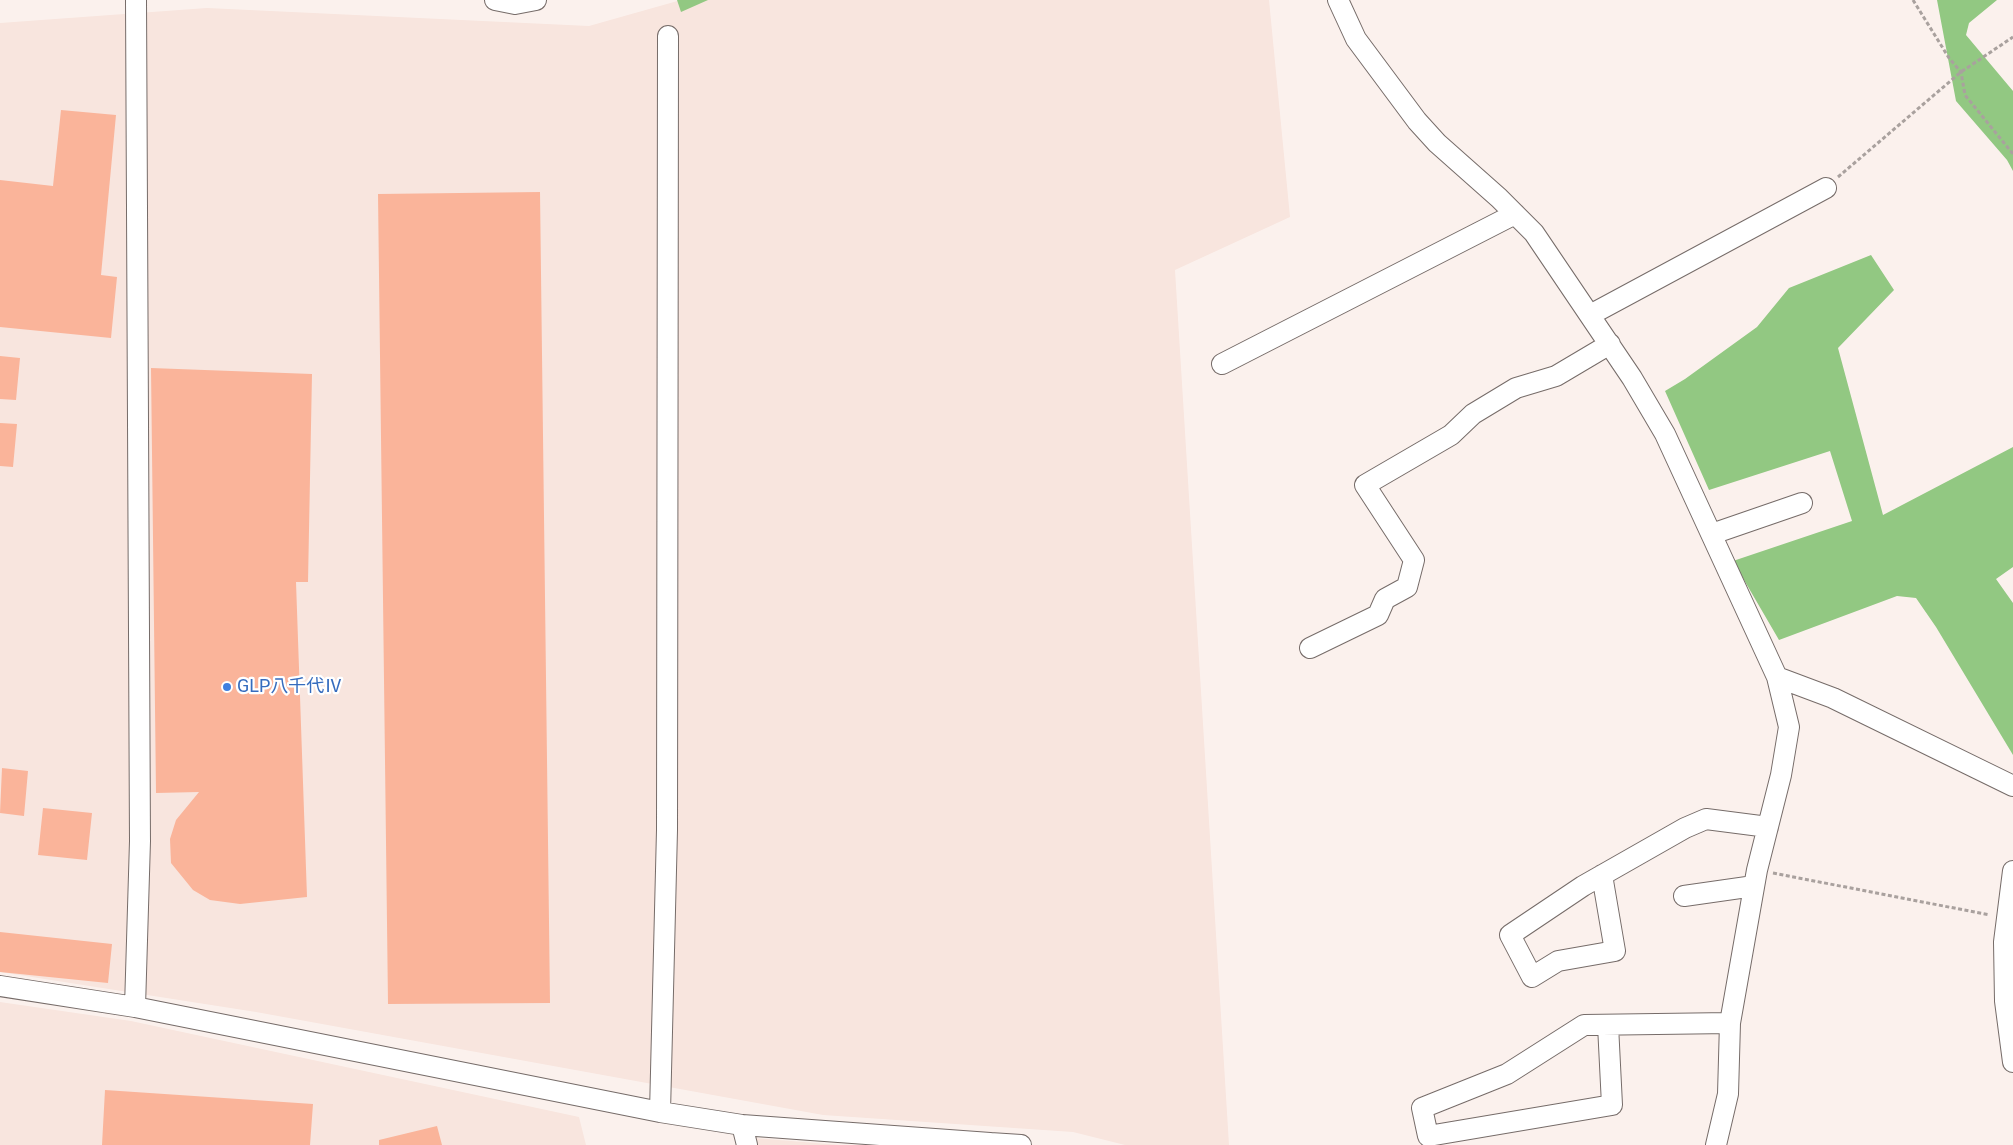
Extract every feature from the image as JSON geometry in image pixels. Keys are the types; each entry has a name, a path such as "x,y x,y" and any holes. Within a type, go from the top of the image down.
{"street":[{"path":"135,1007 140,841 136,0"},
{"path":"495,0 514,4 536,0"},
{"path":"1338,0 1356,39 1417,121 1437,143 1534,233 1610,344 1665,434 1777,676 1789,727 1781,775 1756,878 1730,1023 1728,1094 1716,1145"},
{"path":"660,1112 667,830 668,36"},
{"path":"1590,315 1826,188"},
{"path":"1222,364 1515,214"},
{"path":"1310,648 1378,615 1386,599 1407,587 1414,560 1365,485 1451,434 1473,414 1516,388 1556,376 1610,344"},
{"path":"1712,534 1802,504"},
{"path":"1777,676 1833,698 2013,786"},
{"path":"1602,875 1615,951 1558,961 1532,976 1510,935 1602,875 1685,828 1706,819 1768,827"},
{"path":"2013,872 2004,942 2005,1000 2013,1062"},
{"path":"1684,896 1756,878"},
{"path":"0,986 135,1007 660,1112 742,1125 1021,1145"},
{"path":"1608,1024 1612,1105 1428,1136 1422,1108 1508,1074 1584,1025 1608,1024 1730,1023"},
{"path":"742,1125 747,1145"}],"path":[{"path":"1913,0 1949,58 1960,72 1965,95 2013,154"},
{"path":"1826,188 1960,72 2013,38"},
{"path":"1756,878 2007,918"}],"shaded area":[{"path":"681,0 1269,0 1290,217 1175,270 1229,1145 1125,1145 1073,1132 823,1115 256,1012 0,972 0,23 207,8 589,26"},
{"path":"0,1002 131,1021 579,1117 586,1145 0,1145"},
{"path":"754,1138 840,1145 756,1145"}],"green space":[{"path":"677,0 708,0 681,12"},
{"path":"1937,0 1997,0 1969,23 1966,35 2013,91 2013,171 2007,160 1956,101"},
{"path":"1871,255 1894,290 1838,348 1883,515 2013,447 2013,567 1996,579 2013,603 2013,755 1936,627 1916,598 1897,596 1779,640 1733,561 1852,521 1830,451 1709,490 1665,391 1685,379 1757,327 1789,288"}],"building":[{"path":"61,110 116,115 101,275 117,277 111,338 0,327 0,180 53,186"},
{"path":"540,192 550,1003 388,1004 378,194"},
{"path":"0,356 20,358 16,400 0,399"},
{"name":"GLP八千代Ⅳ","path":"151,368 312,374 308,582 296,582 307,897 240,904 210,900 193,890 171,863 170,839 176,820 199,792 156,793"},
{"path":"0,423 17,424 13,467 0,466"},
{"path":"2,768 28,771 24,816 0,813"},
{"path":"43,808 92,813 87,860 38,855"},
{"path":"0,932 112,944 108,983 0,972"},
{"path":"105,1090 313,1104 310,1145 102,1145"},
{"path":"437,1126 442,1145 379,1145 379,1140"}],"place":[{"name":"GLP八千代Ⅳ","path":"227,687"}]}
